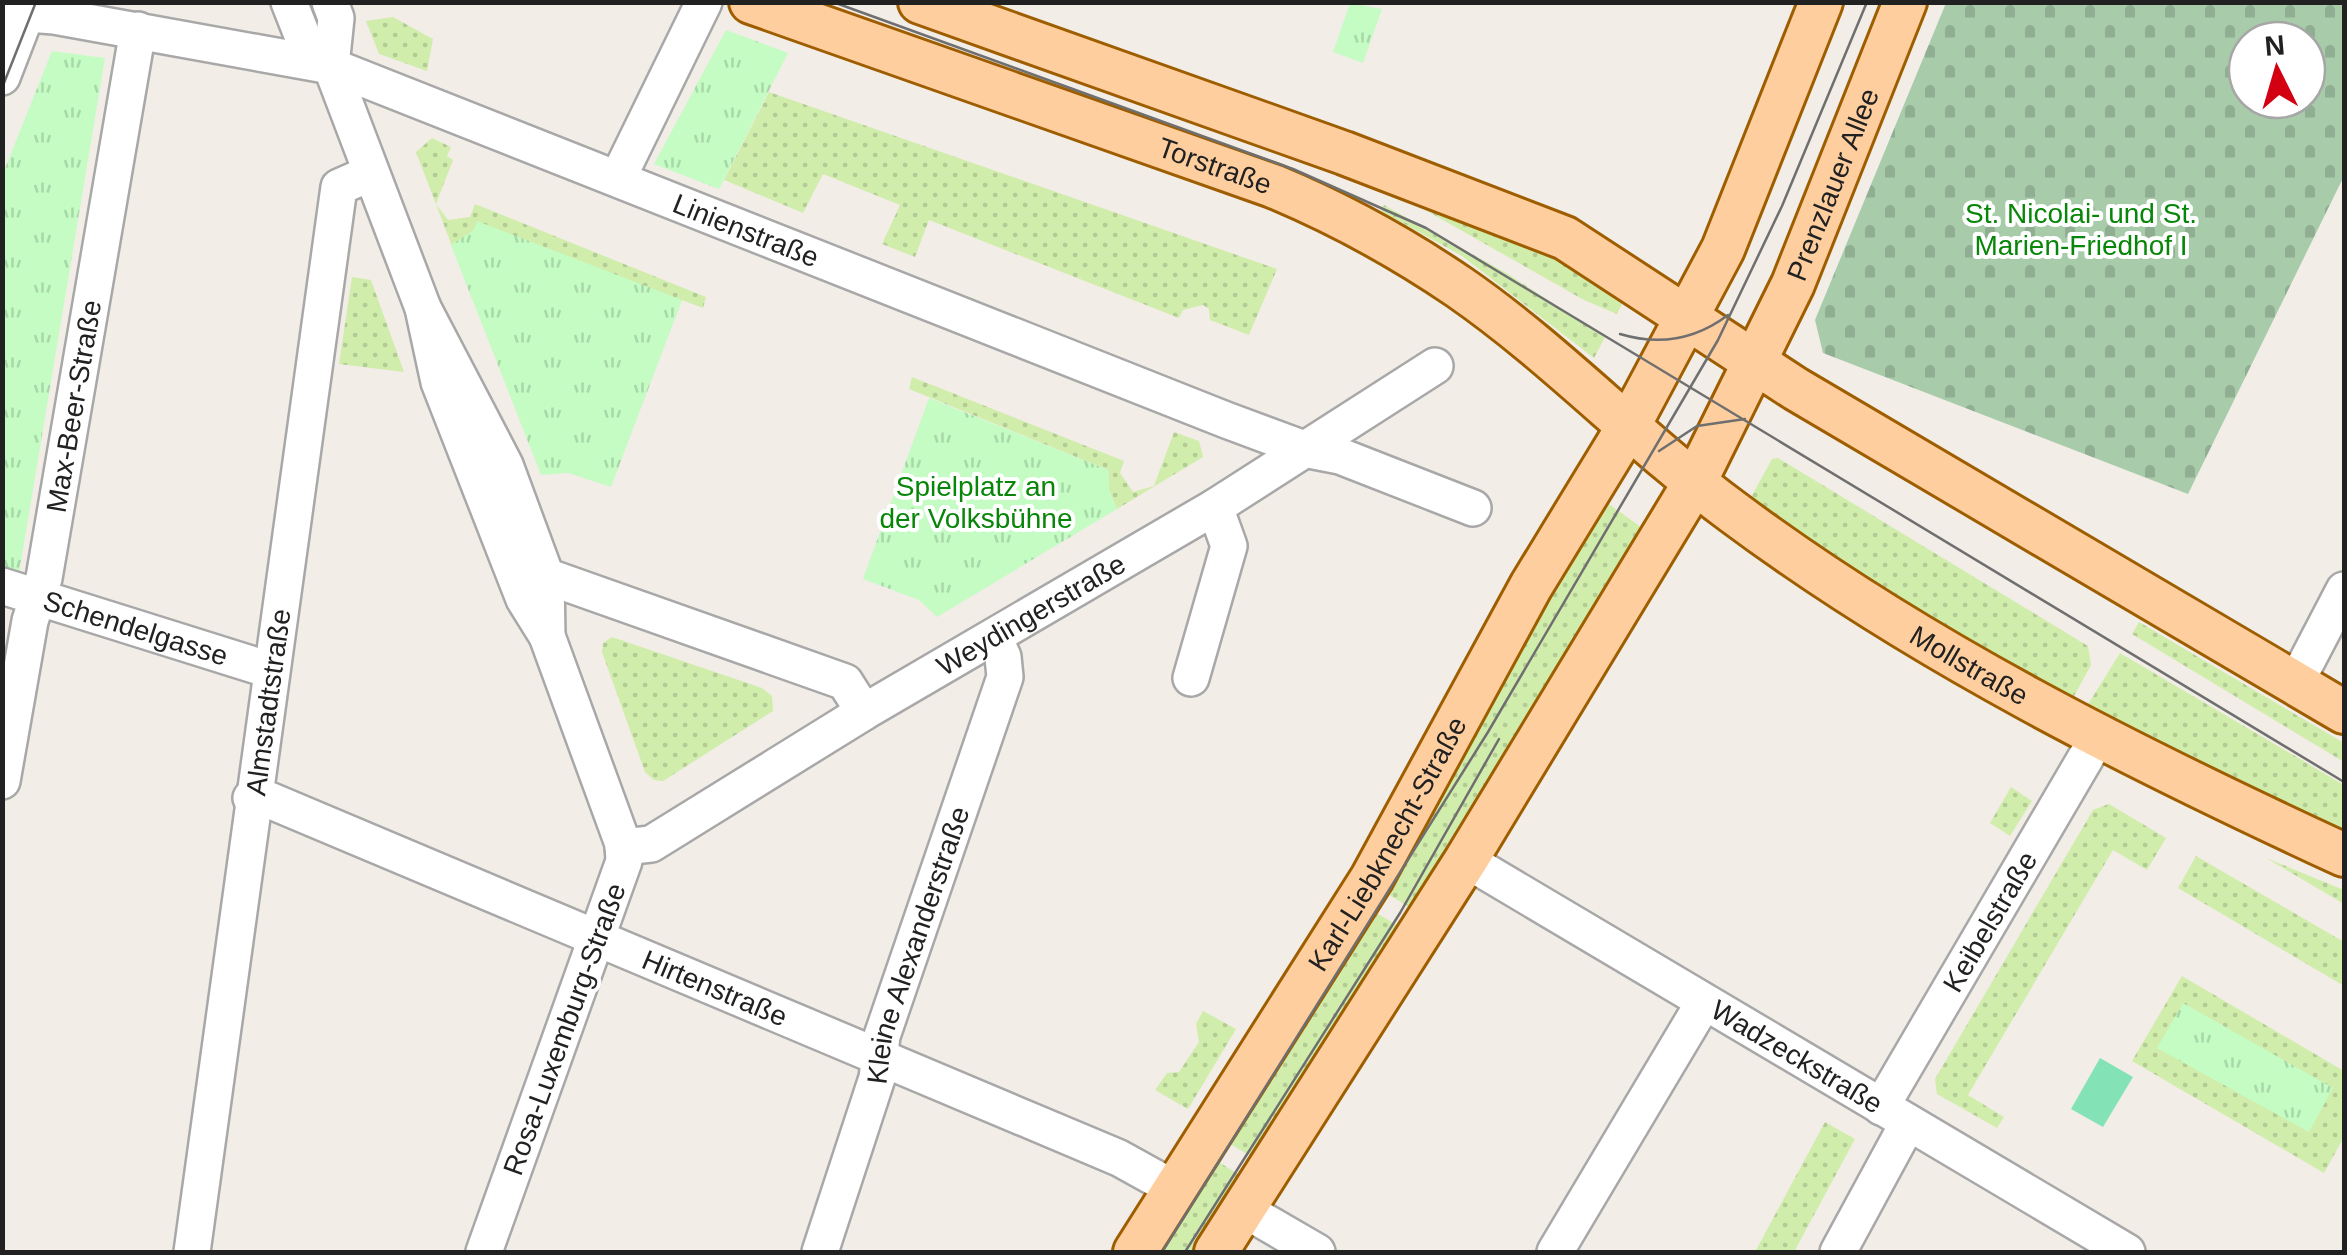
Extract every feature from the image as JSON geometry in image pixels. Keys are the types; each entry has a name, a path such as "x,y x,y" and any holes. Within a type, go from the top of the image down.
{"main road":[{"name":"Torstraße","path":"751,2 1330,210 1459,287 1628,427"},
{"name":"Torstraße","path":"920,2 1534,225 1585,250 1687,318"},
{"path":"1821,2 1723,249 1687,318 1756,365 2344,712"},
{"name":"Prenzlauer Allee","path":"1695,482 1756,365 1905,2"},
{"name":"Karl-Liebknecht-Straße","path":"1135,1252 1372,878 1531,586 1628,427 1687,318"},
{"name":"Mollstraße","path":"1628,427 1695,482 1860,598 2099,735 2344,855"},
{"path":"1216,1252 1466,860 1695,482"}],"street":[{"name":"Rosa-Luxemburg-Straße","path":"290,2 306,45 332,66"},
{"name":"Rosa-Luxemburg-Straße","path":"330,2 336,18 332,66 423,308 505,465 546,576 547,636"},
{"path":"618,178 704,2"},
{"name":"Linienstraße","path":"20,10 332,66 1304,449 1340,456 1474,508"},
{"path":"2,77 20,10"},
{"name":"Max-Beer-Straße","path":"2,781 138,30"},
{"name":"Almstadtstraße","path":"192,1252 251,798 339,187 371,173"},
{"name":"Rosa-Luxemburg-Straße","path":"423,308 439,382 524,599 547,636 624,847 624,860 598,939 484,1252"},
{"name":"Weydingerstraße","path":"624,847 651,844 864,712 1215,507 1435,366"},
{"path":"1191,678 1229,546 1215,507"},
{"path":"546,576 846,682 864,712"},
{"name":"Schendelgasse","path":"2,586 270,670"},
{"path":"2296,684 2344,590"},
{"name":"Kleine Alexanderstraße","path":"820,1252 877,1078 882,1036 1005,676 1003,657 994,636"},
{"name":"Keibelstraße","path":"1838,1252 1894,1115 2099,735"},
{"name":"Hirtenstraße","path":"251,798 269,800 880,1056 1134,1164 1175,1189"},
{"name":"Wadzeckstraße","path":"1466,860 2127,1252"},
{"path":"1556,1252 1704,1002"},
{"path":"1243,1209 1316,1252"}],"green space":[{"path":"1350,3 1382,9 1363,63 1333,52"},
{"name":"St. Nicolai- und St. Marien-Friedhof I","path":"1946,3 2344,3 2344,176 2188,494 1823,353 1815,320"},
{"path":"393,17 433,39 427,71 379,54 366,21"},
{"path":"726,30 788,53 719,189 654,164"},
{"path":"52,51 105,58 18,579 2,573 2,176"},
{"path":"769,92 1277,269 1249,335 1210,320 1209,309 1203,305 1183,310 1179,318 929,220 915,257 882,244 900,205 823,174 803,213 724,180"},
{"path":"432,138 451,147 447,156 453,160 436,204 448,220 470,217 475,204 706,297 703,308 682,300 668,335 473,301 416,152"},
{"path":"1390,190 1495,223 1626,296 1617,314 1584,300"},
{"path":"1384,205 1508,274 1605,337 1594,358 1462,256 1381,211"},
{"path":"477,221 682,300 611,487 568,473 541,475 451,245 474,230"},
{"path":"352,277 371,280 404,372 339,364"},
{"path":"912,377 1124,461 1120,473 1133,492 1154,486 1174,432 1199,441 1203,457 1117,509 1109,490 1108,470 909,389"},
{"name":"Spielplatz an der Volksbühne","path":"929,398 1108,470 1109,490 1117,509 937,617 919,600 863,579"},
{"path":"1778,458 2088,646 2091,665 2073,698 1868,579 1750,499 1772,459"},
{"path":"1606,502 1641,527 1409,907 1384,892"},
{"path":"2139,622 2344,743 2344,762 2132,634"},
{"path":"612,637 762,688 772,696 773,711 663,781 654,780 645,772 602,652 603,643"},
{"path":"2120,653 2344,785 2344,834 2247,794 2087,706"},
{"path":"2011,787 2032,801 2010,836 1990,823"},
{"path":"2109,804 2166,838 2147,870 2113,850 1968,1095 2004,1117 1997,1128 1937,1094 1935,1079 2093,810"},
{"path":"2196,856 2344,942 2344,986 2178,888"},
{"path":"2266,858 2344,890 2344,904"},
{"path":"1373,911 1397,925 1252,1157 1227,1142"},
{"path":"2182,976 2344,1071 2344,1137 2324,1173 2132,1061"},
{"path":"2183,1003 2333,1088 2309,1132 2157,1048"},
{"path":"1203,1011 1236,1029 1188,1109 1155,1090 1167,1073 1179,1072 1199,1042 1196,1024"},
{"path":"2100,1058 2133,1077 2103,1127 2071,1109"},
{"path":"1825,1122 1855,1139 1794,1252 1755,1252"},
{"path":"1214,1159 1241,1176 1193,1252 1154,1252"}],"tram line":[{"path":"2,88 36,2"},
{"path":"833,2 1293,169 1426,228 2344,782"},
{"path":"1162,1252 1488,732 1718,340 1782,206 1867,2"},
{"path":"1620,334 1649,340 1677,338 1703,330 1728,315"},
{"path":"1659,451 1697,426 1745,419"},
{"path":"1185,1252 1400,913 1499,739"}]}
